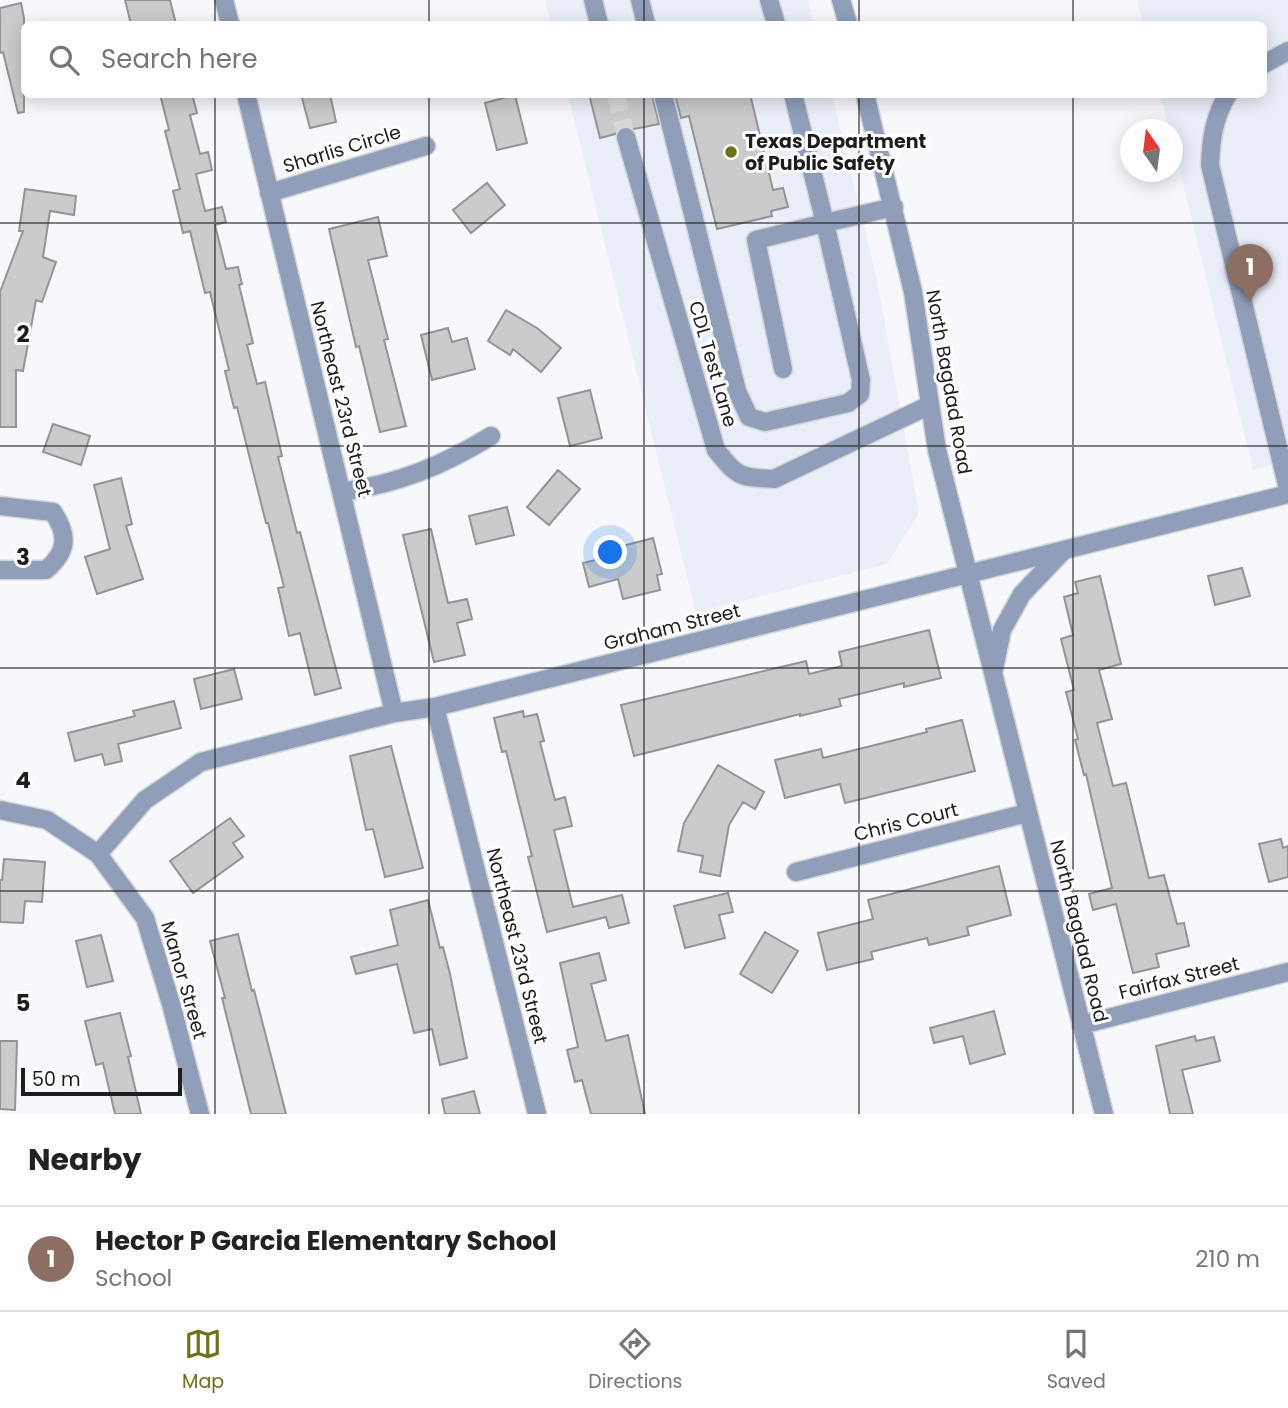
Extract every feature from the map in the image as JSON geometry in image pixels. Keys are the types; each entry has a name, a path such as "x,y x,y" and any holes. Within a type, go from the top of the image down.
{"street":[{"path":"224,0 229,21"},
{"path":"593,0 599,21"},
{"path":"639,0 645,21"},
{"path":"769,0 775,21"},
{"path":"841,0 847,21"},
{"path":"1267,62 1287,49"},
{"name":"Northeast 23rd Street","path":"247,98 394,713"},
{"path":"664,98 737,391 749,417 765,422 854,401 862,388 794,98"},
{"name":"North Bagdad Road","path":"866,98 913,292 937,450 1104,1114"},
{"path":"1226,98 1219,110 1211,138 1210,165 1288,492"},
{"name":"CDL Test Lane","path":"625,137 716,450 734,472 750,477 774,479 930,405"},
{"name":"Sharlis Circle","path":"269,193 426,146"},
{"path":"783,369 756,240 894,207"},
{"path":"342,492 383,485 443,463 491,436"},
{"name":"Graham Street","path":"98,854 145,800 201,762 394,713 435,707 1288,492"},
{"path":"0,506 53,512 61,523 64,546 57,560 46,570 0,570"},
{"name":"North Bagdad Road","path":"993,676 1002,630 1022,594 1066,548"},
{"name":"Northeast 23rd Street","path":"435,707 537,1114"},
{"name":"Manor Street","path":"0,810 47,820 98,854 145,918 200,1114"},
{"name":"Chris Court","path":"796,872 1027,813"},
{"name":"Fairfax Street","path":"1081,1025 1288,972"}],"shaded area":[{"path":"545,0 808,0 813,21 550,21"},
{"path":"1137,0 1288,0 1288,461 1253,470 1183,182 1183,119 1166,119 1161,98 1267,98 1267,21 1142,21"},
{"path":"569,98 833,98 877,280 919,513 887,564 696,613"}],"building":[{"path":"125,0 170,0 175,21 130,21"},
{"path":"21,3 24,21 21,21 21,98 24,98 24,112 18,113 3,52 0,53 0,8"},
{"path":"161,98 193,98 197,113 190,115 200,154 208,152 212,170 196,174 205,211 222,207 226,222 215,225 226,269 238,267 242,284 239,285 253,343 247,345 257,384 265,382 282,456 278,457 341,688 315,695 300,633 289,636 278,588 284,587 237,407 234,408 225,371 229,370 210,292 205,293 190,231 183,233 173,191 180,189 165,131 169,130"},
{"path":"302,98 331,98 336,122 310,128"},
{"path":"516,98 527,143 497,150 485,103"},
{"path":"590,98 653,98 659,124 634,129 624,126 615,134 600,138"},
{"name":"Texas Department of Public Safety","path":"676,98 751,98 773,190 783,188 788,207 771,211 772,216 717,229 689,116 681,118"},
{"path":"487,183 505,205 471,233 453,210"},
{"path":"25,189 76,196 74,215 50,211 43,257 56,262 42,302 36,300 23,371 16,370 16,427 0,427 0,292 23,231 19,231"},
{"path":"378,217 387,256 368,260 388,339 384,340 406,426 380,432 359,346 356,347 329,229"},
{"path":"506,310 537,328 561,348 541,372 513,349 510,355 488,341"},
{"path":"448,328 452,342 467,338 475,369 432,380 421,335"},
{"path":"590,390 602,438 570,446 558,398"},
{"path":"53,424 90,436 81,465 43,452"},
{"path":"558,470 580,489 549,525 527,507"},
{"path":"121,478 132,524 126,526 143,579 97,594 85,557 110,549 94,485"},
{"path":"507,507 514,535 476,544 469,516"},
{"path":"431,529 448,603 467,599 472,619 457,623 465,655 434,662 403,535"},
{"path":"653,538 662,574 657,575 660,590 623,599 618,579 589,587 583,563 612,556 611,549"},
{"path":"1242,568 1250,596 1215,605 1208,576"},
{"path":"1100,576 1121,664 1099,670 1112,719 1097,723 1113,786 1126,783 1149,878 1164,875 1177,924 1184,923 1189,946 1156,954 1159,967 1133,973 1116,904 1093,910 1089,894 1112,888 1086,774 1084,775 1075,740 1078,739 1066,692 1074,690 1061,639 1073,635 1064,597 1078,593 1075,582"},
{"path":"929,630 941,678 904,687 904,683 839,699 841,706 634,756 621,705 806,661 809,674 842,666 839,652"},
{"path":"234,669 242,699 201,709 194,679"},
{"path":"174,701 181,728 118,744 122,761 105,765 102,754 75,761 68,733 135,716 133,711"},
{"path":"523,711 524,717 537,714 544,741 540,742 555,800 565,797 572,826 554,830 573,907 622,895 629,923 609,928 606,917 547,932 528,857 532,856 506,751 502,752 494,718"},
{"path":"962,720 975,771 845,803 840,784 785,798 775,760 821,749 823,758 927,732 926,729"},
{"path":"391,746 423,868 385,877 373,829 366,830 350,756"},
{"path":"718,765 764,792 755,809 743,802 729,825 720,876 700,872 703,856 678,851 684,823"},
{"path":"230,818 244,836 233,843 243,857 193,893 170,861"},
{"path":"1281,839 1283,848 1288,846 1288,877 1269,882 1259,844"},
{"path":"4,859 45,862 42,902 25,901 23,923 0,922 0,880"},
{"path":"999,866 1011,915 967,927 969,935 929,945 927,938 871,952 873,959 827,970 818,933 873,919 868,900"},
{"path":"728,893 733,912 719,915 725,938 685,948 674,906"},
{"path":"428,900 440,948 443,947 450,974 467,1058 440,1065 432,1029 414,1033 397,964 356,974 351,957 398,945 390,910"},
{"path":"765,932 798,951 772,993 740,974"},
{"path":"238,934 286,1114 251,1114 210,941"},
{"path":"101,935 113,981 87,987 76,941"},
{"path":"599,953 606,980 591,984 606,1041 628,1035 645,1114 591,1114 582,1080 575,1082 567,1050 578,1047 560,963"},
{"path":"994,1011 1005,1054 970,1064 963,1036 934,1043 930,1028"},
{"path":"120,1013 141,1114 115,1114 103,1063 96,1065 85,1021"},
{"path":"1195,1036 1196,1041 1214,1037 1220,1061 1182,1070 1193,1114 1170,1114 1156,1046"},
{"path":"0,1041 17,1041 15,1110 0,1109"},
{"path":"474,1091 480,1114 445,1114 442,1099"}],"tunnel":[{"path":"617,98 626,137"}],"place":[{"name":"Texas Department of Public Safety","path":"731,152"},
{"name":"Hector P Garcia Elementary School","path":"1250,302"}]}
